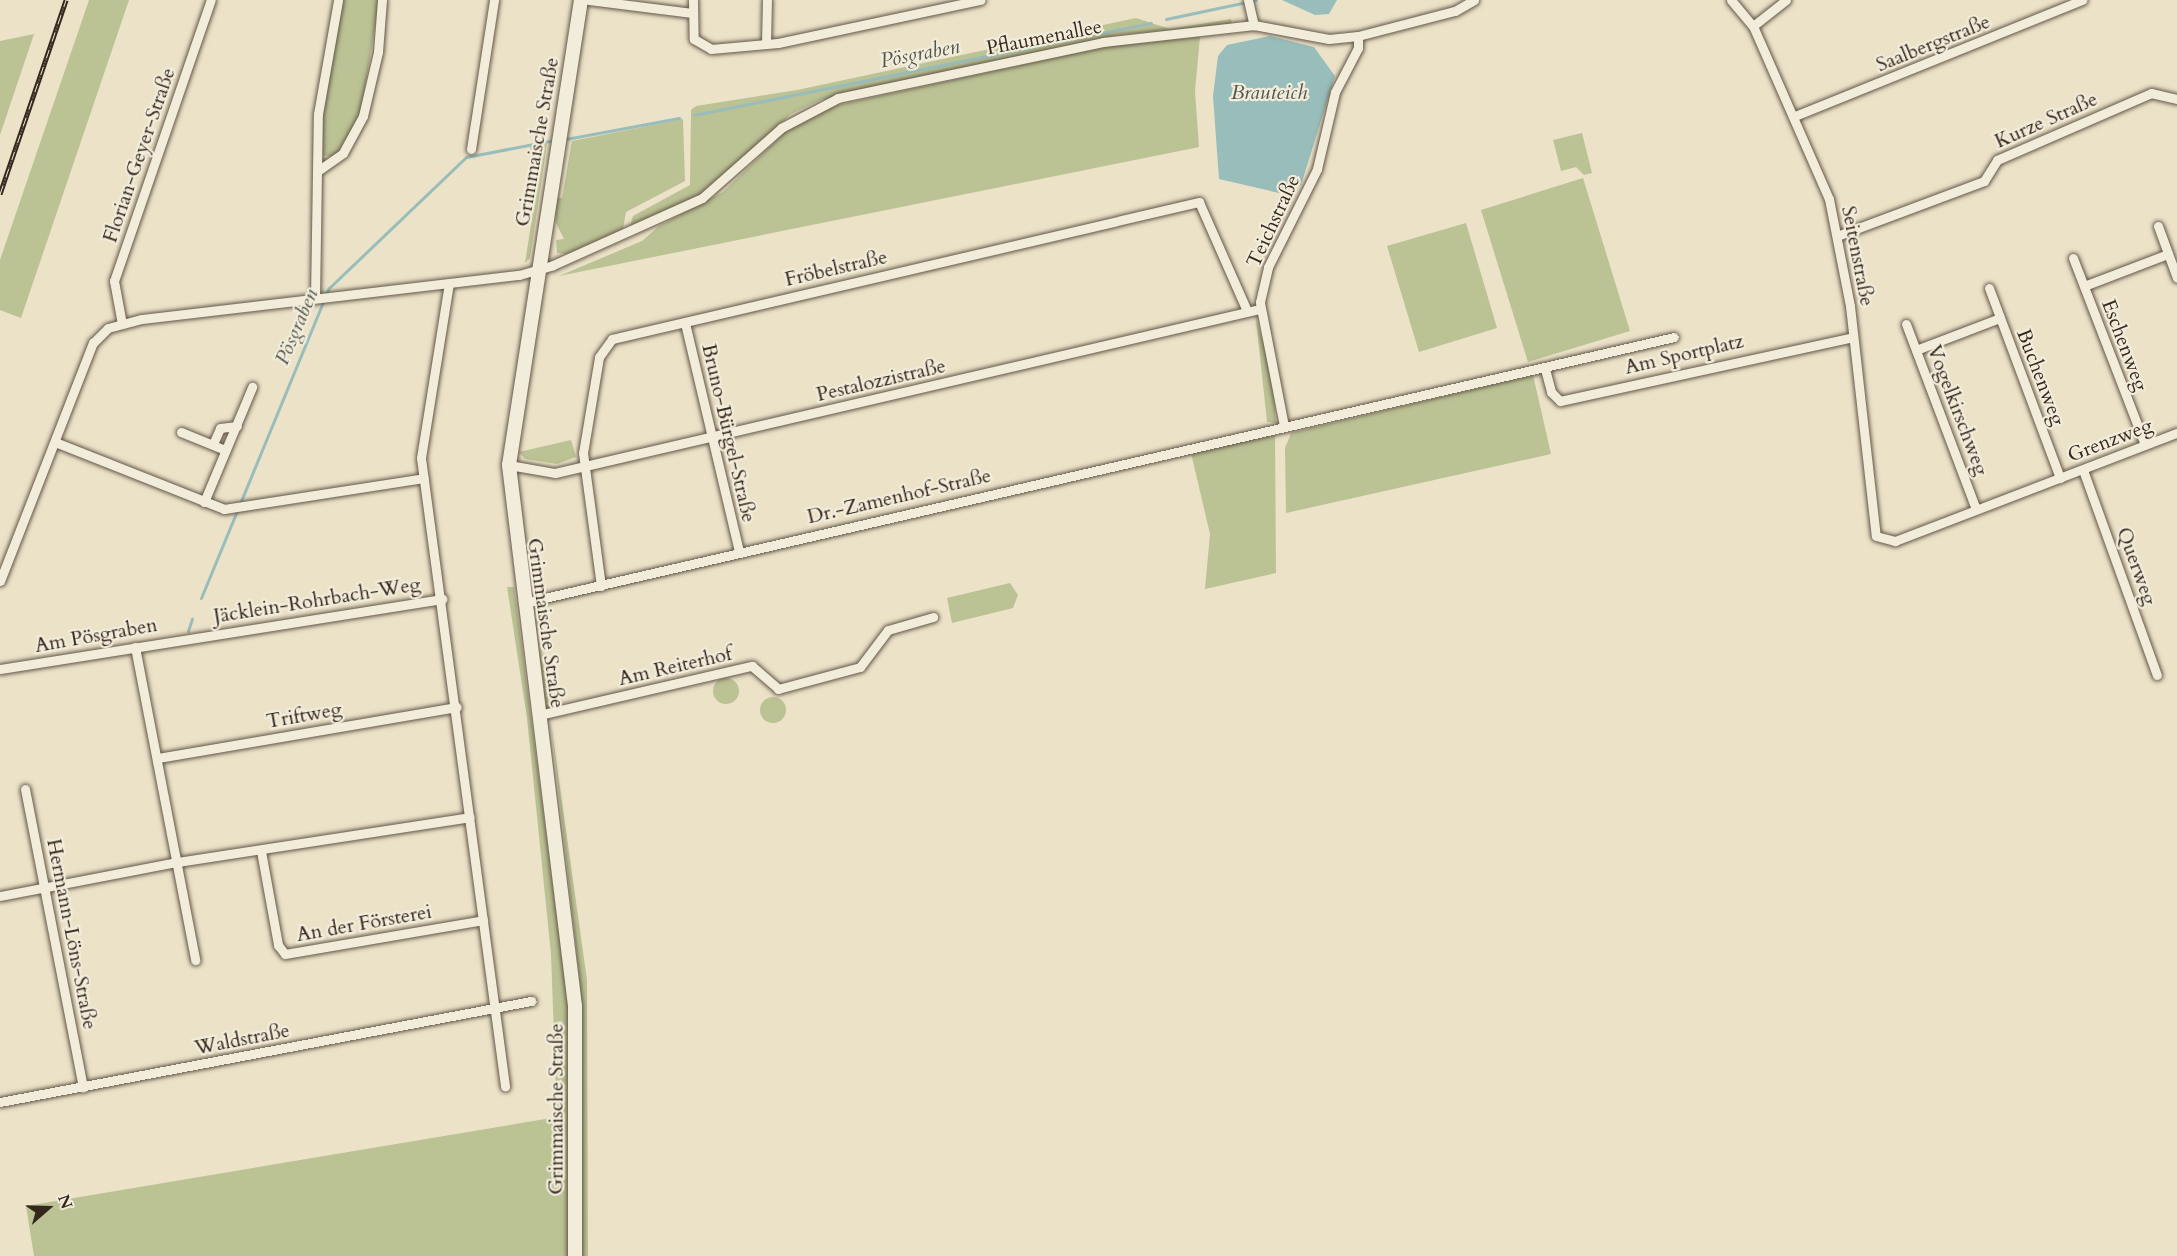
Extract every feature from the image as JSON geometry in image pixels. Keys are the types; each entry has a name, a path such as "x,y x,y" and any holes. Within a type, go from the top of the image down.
{"main road":[{"name":"Grimmaische Straße","path":"575,1256 575,1006 523,603 509,465 536,270 581,0"}],"street":[{"name":"Florian-Geyer-Straße","path":"122,324 114,281 211,0"},
{"path":"322,298 318,170 322,68 338,0"},
{"path":"318,170 343,153 363,116 378,52 382,0"},
{"path":"471,149 494,0"},
{"path":"589,0 692,13"},
{"path":"693,0 694,39 703,48 766,43 980,0"},
{"path":"766,43 767,0"},
{"name":"Pflaumenallee","path":"122,324 536,270 702,198 781,128 838,98 1103,42 1254,25 1329,39 1358,36 1455,11 1474,0"},
{"name":"Seitenstraße","path":"1731,0 1753,26 1795,116 1837,236 1853,337 1874,529 1880,540"},
{"path":"1753,26 1786,0"},
{"name":"Saalbergstraße","path":"1795,116 2082,0"},
{"path":"1248,4 1254,25"},
{"name":"Teichstraße","path":"1284,426 1260,309 1265,276 1317,169 1335,92 1358,48 1358,36"},
{"name":"Kurze Straße","path":"1837,236 1984,181 1997,160 2151,93 2177,99"},
{"name":"Fröbelstraße","path":"601,585 583,465 604,346 619,336 1198,202 1247,311"},
{"path":"2158,226 2177,278"},
{"path":"2084,286 2168,255"},
{"name":"Eschenweg","path":"2073,258 2145,445"},
{"path":"449,283 421,458 467,777 483,920 490,1010 505,1086"},
{"name":"Buchenweg","path":"1989,288 2058,479"},
{"name":"Pestalozzistraße","path":"509,465 548,473 711,438 1260,309"},
{"path":"1916,350 2000,318"},
{"name":"Bruno-Bürgel-Straße","path":"685,322 739,552"},
{"path":"0,581 93,343 122,324"},
{"name":"Vogelkirschweg","path":"1906,324 1976,510"},
{"name":"Am Sportplatz","path":"1284,426 1545,369 1674,337"},
{"name":"Am Sportplatz","path":"1545,369 1551,392 1560,401 1853,337"},
{"path":"204,502 252,387"},
{"path":"213,444 220,428 237,426"},
{"name":"Dr.-Zamenhof-Straße","path":"523,603 1284,426"},
{"path":"181,432 225,450"},
{"name":"Grenzweg","path":"1880,540 1895,541 2177,433"},
{"path":"55,442 204,502 237,508 424,478"},
{"name":"Querweg","path":"2083,470 2157,675"},
{"name":"Jäcklein-Rohrbach-Weg","path":"192,637 442,599"},
{"name":"Am Reiterhof","path":"539,715 752,666 778,689 860,667 888,630 933,617"},
{"name":"Am Pösgraben","path":"0,669 192,637"},
{"path":"135,647 195,960"},
{"name":"Triftweg","path":"158,758 457,707"},
{"name":"Hermann-Löns-Straße","path":"25,789 83,1087"},
{"path":"0,896 177,862 261,851 470,817"},
{"name":"An der Försterei","path":"261,851 278,945 285,954 483,920"},
{"name":"Waldstraße","path":"0,1102 531,1001"}],"green space":[{"path":"89,0 129,0 21,318 0,310 0,260"},
{"path":"342,0 379,0 361,113 335,157 322,155 321,114"},
{"path":"1136,18 1170,29 1231,19 1232,24 1118,35 820,100 791,114 702,194 630,226 633,216 690,185 691,110 696,106 797,90"},
{"path":"34,34 0,135 0,41"},
{"path":"1200,37 1195,91 1199,147 559,276 642,241 659,226 723,192 786,131 820,109 1113,45"},
{"path":"683,119 685,181 626,212 623,229 567,254 557,253 556,240 564,239 556,223 555,197 562,198 572,141"},
{"path":"1582,133 1592,173 1584,175 1576,167 1561,171 1553,140"},
{"path":"547,144 530,258 525,263 536,192 530,147"},
{"path":"1583,178 1630,331 1528,362 1481,210"},
{"path":"1466,223 1497,328 1419,352 1387,246"},
{"path":"1256,319 1271,370 1276,423 1267,422"},
{"path":"1533,375 1551,454 1286,513 1285,448 1291,433"},
{"path":"1275,431 1276,573 1205,589 1210,534 1191,453 545,604 536,618 537,635 543,669 557,686 546,688 550,709 544,709 530,610 537,603"},
{"path":"571,440 576,457 557,464 525,459 519,452"},
{"path":"1010,583 1018,595 1013,608 952,623 947,598"},
{"path":"507,587 514,587 568,1002 568,1256 34,1256 26,1206 557,1117 551,954 527,718"},
{"path":"726,678 735,682 739,691 735,700 726,704 717,700 713,691 717,682"},
{"path":"773,697 782,701 786,710 782,719 773,723 764,719 760,710 764,701"},
{"path":"551,723 587,980 588,1256 581,1256 580,982"}],"water":[{"path":"1282,0 1337,0 1329,14 1315,15"},
{"name":"Brauteich","path":"1270,36 1314,47 1335,76 1301,185 1279,193 1219,179 1213,96 1218,56 1227,45"}],"waterway":[{"name":"Pösgraben","path":"1166,19 1256,0"},
{"name":"Pösgraben","path":"694,115 1151,23"},
{"name":"Pösgraben","path":"566,139 679,118"},
{"name":"Pösgraben","path":"201,598 329,288 466,157 549,141"},
{"name":"Pösgraben","path":"188,631 192,619"}],"railway":[{"path":"0,194 66,0"}]}
